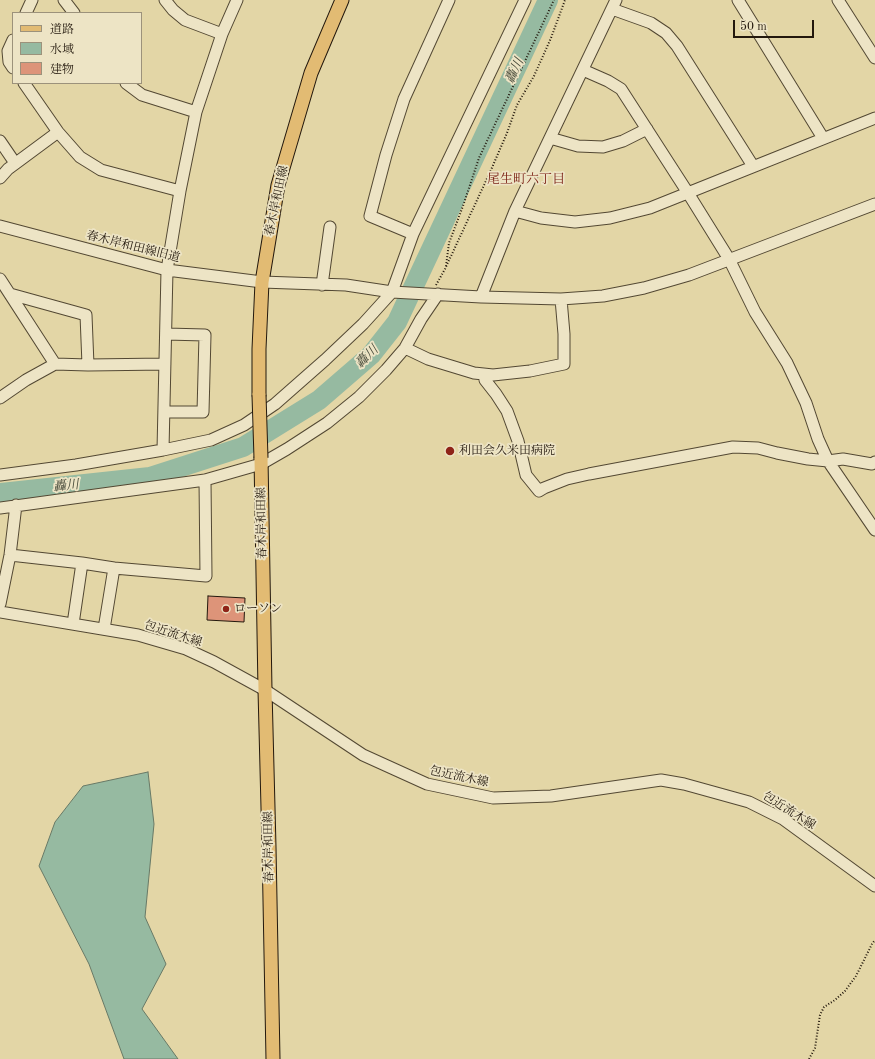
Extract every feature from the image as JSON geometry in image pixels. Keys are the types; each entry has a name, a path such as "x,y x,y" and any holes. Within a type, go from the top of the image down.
{"main road":[{"name":"春木岸和田線","path":"273,1059 259,395 262,282 278,185 311,73 342,0"}],"street":[{"path":"26,12 32,0"},
{"path":"64,0 73,12"},
{"path":"165,0 172,10 185,20 222,34"},
{"path":"163,450 167,270 180,191 196,112 222,34 237,0"},
{"path":"413,234 370,216 386,155 404,98 449,0"},
{"path":"0,475 163,450 211,440 244,425 275,404 325,360 394,292 413,234 525,0"},
{"path":"738,0 823,138"},
{"path":"838,0 875,58"},
{"path":"481,297 515,211 614,4 652,23 666,33 677,46 753,166"},
{"path":"12,42 8,51 9,62 12,66"},
{"path":"583,70 608,81 621,89 688,193 728,259 755,312 786,363 806,403 818,439 828,460 875,530"},
{"path":"25,84 58,132 80,158 101,170 180,191"},
{"path":"127,84 142,95 196,112"},
{"path":"515,211 542,218 575,222 610,218 650,208 875,118"},
{"path":"550,138 578,146 603,147 623,141 647,129"},
{"path":"0,178 8,168 58,132"},
{"path":"0,141 15,163"},
{"name":"春木岸和田線旧道","path":"0,226 167,270 262,282 346,285 394,292 481,297 561,299 602,296 644,288 689,275 875,204"},
{"path":"322,285 330,227"},
{"path":"0,279 55,364"},
{"path":"10,294 86,315 88,365"},
{"path":"0,508 205,480 261,461 287,449 327,423 359,397 386,370 405,348 434,294"},
{"path":"405,348 428,359 474,373 493,375 530,371 564,364 564,334 561,299"},
{"path":"164,412 203,412 204,404 205,335 166,334"},
{"path":"0,398 26,380 55,364 165,364"},
{"path":"484,374 485,380 507,411 518,441 526,475 539,491 567,480 589,474 733,447 758,448 808,459 843,459 872,464 875,462"},
{"path":"10,555 114,568 206,576 205,480"},
{"path":"0,604 10,555 16,505"},
{"path":"73,624 82,563"},
{"path":"104,629 114,568"},
{"name":"包近流木線","path":"0,612 138,635 186,649 214,662 265,690 363,755 427,784 493,798 550,796 661,780 684,784 749,802 782,819 875,886"}],"path":[{"path":"445,269 449,243 479,158 554,0"},
{"path":"434,294 491,170 517,105 534,76 551,38 565,0"},
{"path":"809,1059 815,1048 820,1015 824,1007 835,1000 849,986 875,940"}],"water":[{"path":"148,772 154,824 145,917 166,964 142,1009 178,1059 124,1059 89,964 39,866 55,822 83,786"}],"building":[{"name":"ローソン","path":"208,596 245,598 244,622 207,620"}],"waterway":[{"name":"轟川","path":"0,493 150,477 243,447 319,400 371,355 397,322 548,0"}],"place":[{"name":"利田会久米田病院","path":"450,451"},
{"name":"ローソン","path":"226,609"}],"district":[{"name":"尾生町六丁目","path":"526,180"}]}
